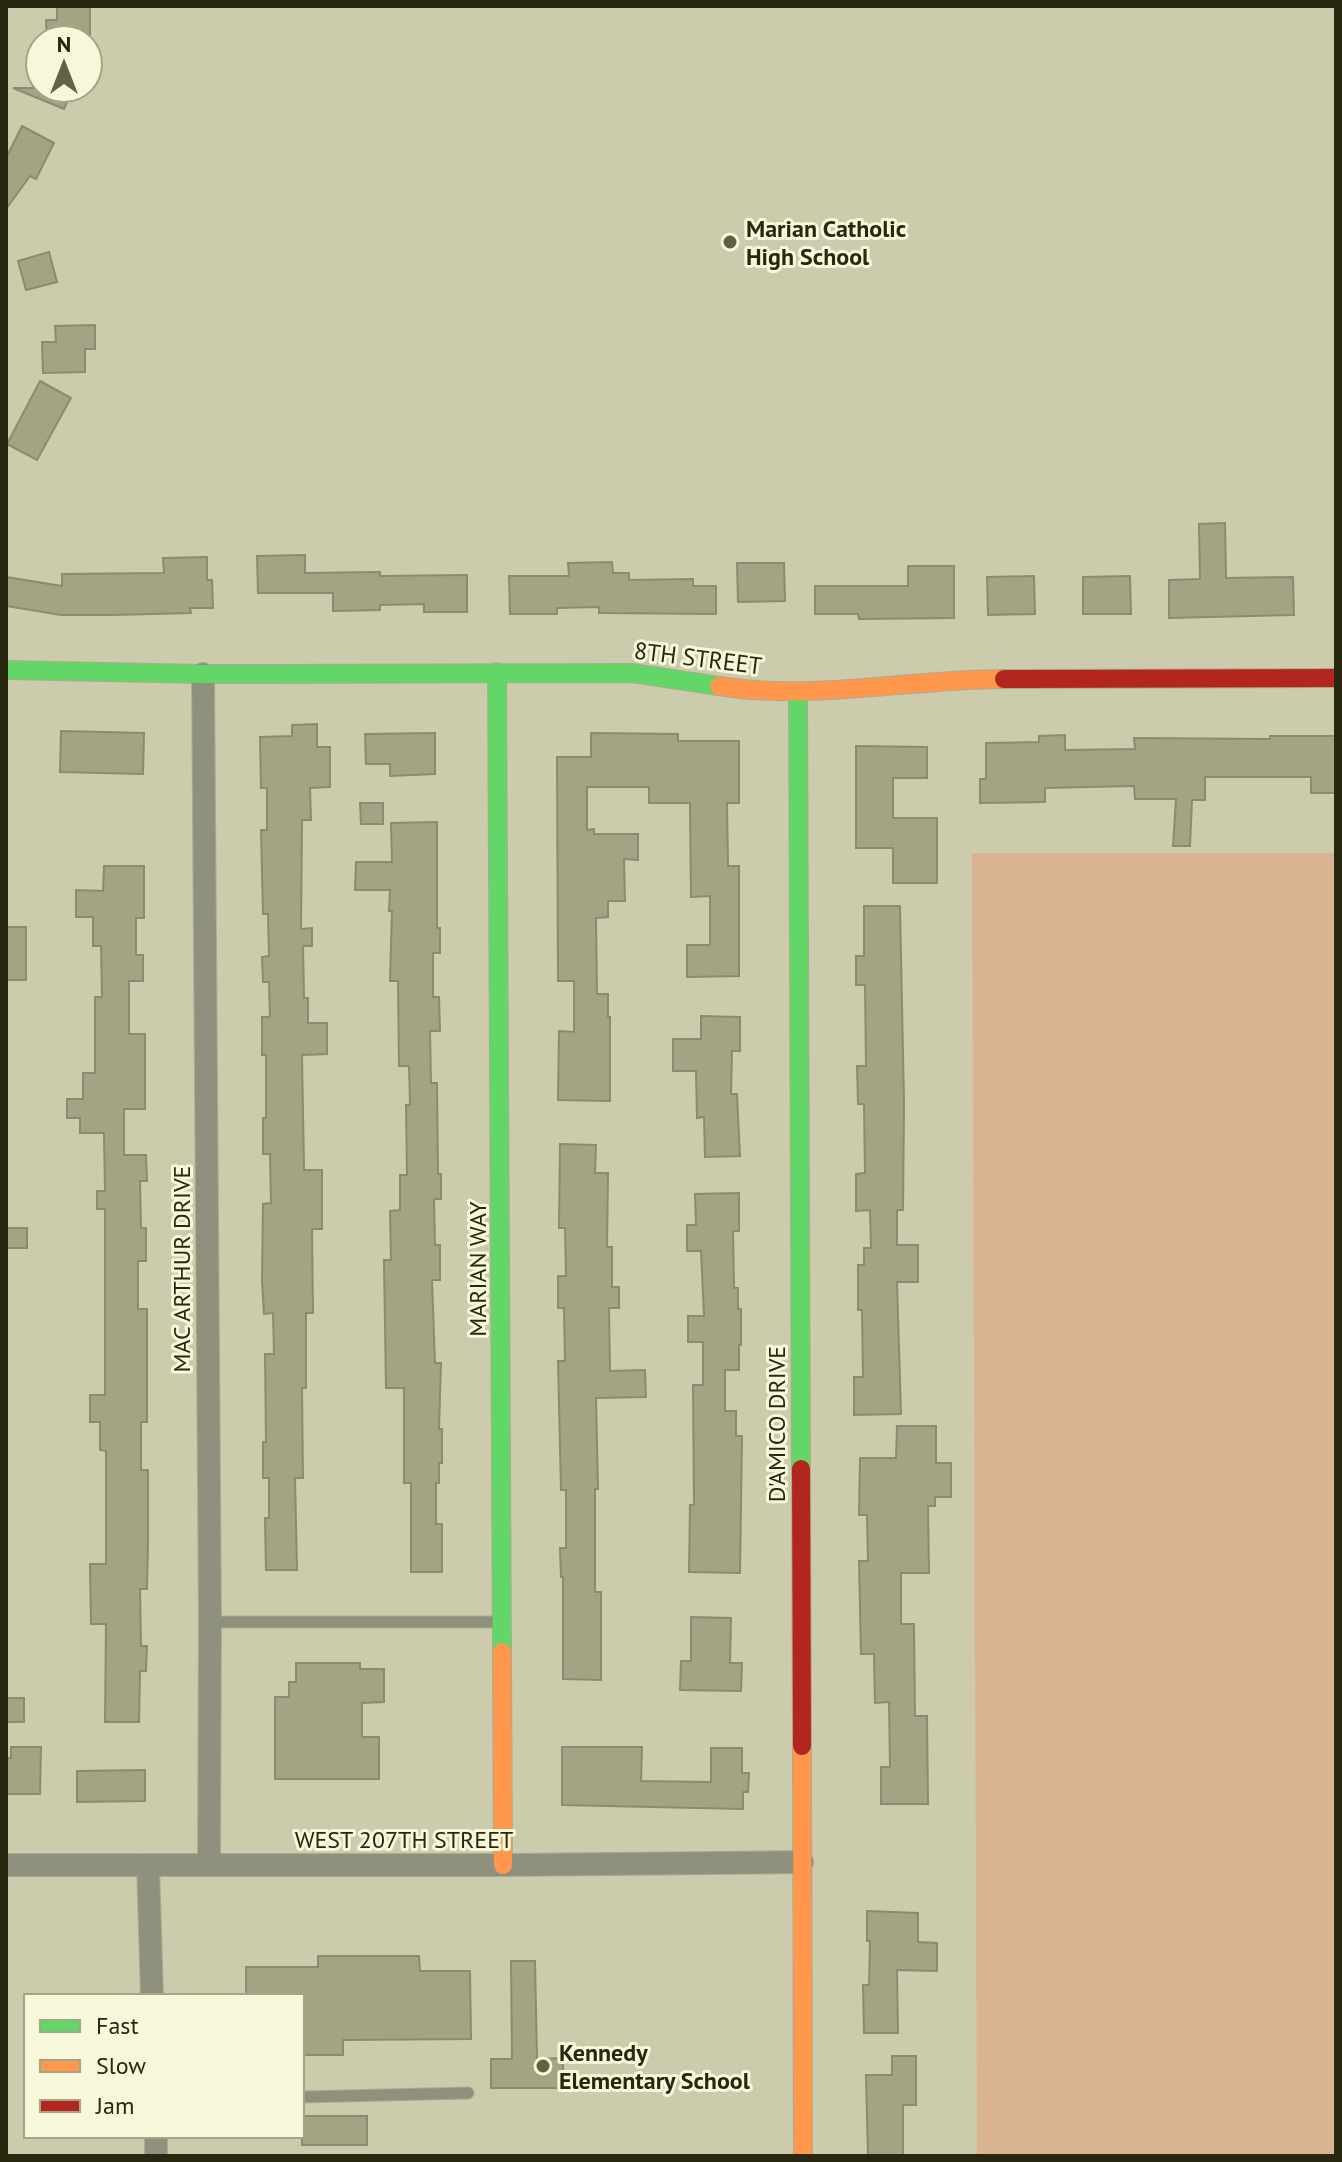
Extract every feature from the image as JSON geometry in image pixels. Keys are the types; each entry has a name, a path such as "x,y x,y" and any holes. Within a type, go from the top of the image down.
{"street":[{"name":"8TH STREET","path":"6,670 203,674 667,674 745,689 798,692 866,689 948,679 1336,678"},
{"name":"MARIAN WAY","path":"497,672 503,1865"},
{"name":"MAC ARTHUR DRIVE","path":"203,674 209,1864"},
{"name":"D'AMICO DRIVE","path":"798,692 803,2156"},
{"name":"WEST 207TH STREET","path":"6,1865 802,1862"},
{"path":"148,1865 152,1994"}],"lane":[{"path":"210,1622 503,1622"},
{"path":"304,2097 468,2093"}],"shaded area":[{"path":"972,853 1336,853 1336,2156 977,2156"}],"building":[{"path":"57,6 90,6 90,24 46,24 46,20 57,20"},
{"path":"22,126 54,143 36,179 30,176 6,209 6,158"},
{"path":"49,252 57,282 26,290 18,261"},
{"path":"95,325 95,349 85,349 85,372 43,373 42,342 56,342 55,326"},
{"path":"40,381 71,398 37,460 7,444"},
{"path":"1225,523 1226,578 1293,577 1294,615 1169,618 1169,580 1200,579 1199,524"},
{"path":"305,555 305,573 467,575 467,612 424,612 424,604 380,605 380,610 333,611 333,593 258,593 257,556"},
{"path":"207,557 207,580 212,580 213,608 190,608 191,613 61,615 6,606 6,577 62,586 62,574 164,573 163,558"},
{"path":"612,562 613,573 629,573 629,580 693,579 693,586 716,586 716,614 599,613 599,607 557,608 557,614 510,614 509,576 569,576 568,563"},
{"path":"737,563 784,563 785,601 738,602"},
{"path":"908,566 954,566 954,618 859,619 858,614 815,614 815,586 908,586"},
{"path":"1034,576 1035,614 988,615 987,577"},
{"path":"1130,576 1131,614 1083,614 1083,577"},
{"path":"317,724 317,747 330,747 330,787 310,788 311,820 302,820 301,929 312,928 312,946 303,946 308,1023 327,1023 327,1054 302,1055 304,1170 322,1170 322,1229 312,1229 313,1313 306,1313 306,1388 302,1388 303,1478 295,1478 297,1570 266,1570 265,1518 269,1518 269,1478 263,1478 263,1442 266,1442 265,1354 274,1354 273,1313 264,1314 262,1280 263,1204 271,1203 270,1154 263,1154 266,1055 262,1055 262,1017 270,1017 269,982 263,982 262,957 269,956 268,914 263,914 261,830 267,830 267,788 261,788 260,737 292,736 292,725"},
{"path":"61,731 144,733 143,774 60,772"},
{"path":"435,733 435,774 390,776 390,764 366,764 365,734"},
{"path":"591,733 678,734 678,741 739,741 739,803 727,803 728,866 739,866 739,976 687,977 687,945 710,945 710,896 691,897 690,803 649,803 649,787 587,787 587,830 594,829 594,834 638,834 638,860 624,859 625,901 608,901 608,917 596,918 597,994 608,994 610,1017 610,1101 558,1100 559,1031 574,1032 574,981 558,981 557,757 591,757"},
{"path":"1065,735 1065,750 1135,749 1134,738 1336,736 1336,793 1311,793 1311,777 1205,777 1205,800 1192,800 1190,846 1173,846 1176,799 1135,799 1134,786 1045,788 1045,802 980,803 980,779 986,779 986,743 1039,742 1039,736"},
{"path":"856,746 927,747 927,778 893,778 893,818 937,818 937,883 893,883 893,848 856,848"},
{"path":"360,803 383,803 383,824 361,824"},
{"path":"437,822 437,928 440,928 440,953 433,953 433,997 439,997 440,1031 430,1031 431,1083 437,1083 438,1174 441,1174 441,1199 434,1199 435,1245 440,1245 440,1280 432,1280 435,1363 441,1363 439,1429 442,1429 442,1463 439,1463 439,1483 436,1483 436,1524 442,1524 442,1572 411,1572 411,1483 404,1483 404,1388 386,1388 384,1260 391,1260 390,1211 400,1210 400,1175 407,1175 409,1066 399,1066 398,981 390,981 390,890 355,890 356,862 392,862 391,823"},
{"path":"104,866 144,866 144,918 136,918 136,955 143,955 143,981 129,981 129,1034 145,1034 145,1109 124,1109 124,1155 146,1155 147,1181 140,1181 141,1228 146,1228 146,1261 138,1261 138,1309 147,1309 147,1422 141,1422 141,1470 148,1470 147,1589 140,1589 141,1646 147,1646 146,1671 140,1671 139,1722 105,1722 106,1624 91,1624 90,1564 106,1564 106,1451 100,1450 100,1422 90,1422 90,1395 105,1395 105,1209 97,1209 97,1191 105,1191 104,1133 80,1133 80,1118 67,1118 67,1099 83,1099 83,1073 95,1073 95,997 102,997 101,946 93,946 93,917 76,917 76,890 103,891"},
{"path":"864,906 900,906 904,1103 903,1210 897,1210 897,1245 918,1245 918,1282 897,1282 901,1414 854,1415 854,1377 863,1377 858,1265 864,1265 864,1248 871,1248 870,1210 856,1211 856,1174 865,1173 864,1104 858,1104 857,1066 866,1066 865,985 856,985 856,956 864,956"},
{"path":"6,927 26,927 26,980 6,980"},
{"path":"701,1016 740,1017 740,1051 732,1051 731,1094 737,1094 740,1156 705,1157 704,1117 697,1118 696,1071 673,1071 673,1039 701,1039"},
{"path":"560,1144 596,1145 595,1173 608,1173 607,1247 612,1247 612,1287 619,1287 619,1308 609,1308 610,1371 645,1370 646,1397 596,1398 598,1489 595,1489 595,1592 601,1592 601,1680 563,1679 560,1548 566,1548 566,1490 561,1490 558,1361 565,1361 564,1308 558,1308 558,1276 566,1276 565,1228 559,1228"},
{"path":"739,1193 739,1231 733,1231 734,1288 738,1288 738,1309 741,1309 741,1345 739,1370 725,1370 725,1411 736,1411 736,1436 742,1436 740,1573 689,1572 690,1505 694,1505 693,1385 703,1385 703,1342 688,1342 688,1316 704,1316 701,1251 687,1251 687,1225 696,1225 695,1194"},
{"path":"6,1228 27,1228 27,1248 6,1248"},
{"path":"897,1426 936,1426 936,1463 951,1463 951,1497 935,1497 935,1506 928,1506 929,1573 901,1573 901,1624 914,1624 915,1716 927,1716 928,1804 881,1804 881,1767 890,1767 889,1702 875,1703 874,1654 861,1654 859,1561 868,1561 867,1515 859,1515 860,1458 896,1458"},
{"path":"691,1617 731,1618 730,1663 742,1663 741,1691 680,1690 681,1661 691,1661"},
{"path":"296,1663 360,1663 360,1669 384,1669 384,1702 362,1703 362,1737 379,1737 379,1779 275,1779 275,1697 289,1697 289,1682 296,1682"},
{"path":"6,1698 24,1698 24,1722 6,1722"},
{"path":"11,1747 41,1747 40,1794 6,1794 6,1758 11,1758"},
{"path":"562,1747 642,1747 641,1781 711,1782 711,1748 742,1748 742,1773 749,1773 748,1792 743,1792 743,1809 562,1805"},
{"path":"145,1770 145,1801 77,1802 77,1771"},
{"path":"867,1911 918,1913 918,1942 937,1943 937,1971 897,1970 898,2033 864,2033 863,1985 869,1985"},
{"path":"318,1956 419,1956 420,1971 470,1971 471,2039 343,2040 343,2055 304,2055 304,1994 246,1994 246,1967 318,1967"},
{"path":"511,1961 535,1961 537,2059 563,2058 563,2088 491,2088 491,2059 512,2059"},
{"path":"892,2056 916,2056 916,2105 903,2105 903,2156 868,2156 866,2075 892,2075"},
{"path":"304,2116 367,2116 367,2145 302,2145"}],"traffic: fast":[{"path":"6,670 203,674 632,673 719,686"},
{"path":"497,672 502,1652"},
{"path":"798,692 801,1469"}],"traffic: slow":[{"path":"719,686 790,691 1004,679"},
{"path":"502,1652 503,1865"},
{"path":"802,1746 803,2156"}],"traffic: jam":[{"path":"1004,679 1336,678"},
{"path":"801,1469 802,1746"}],"place":[{"name":"Marian Catholic High School","path":"730,242"},
{"name":"Kennedy Elementary School","path":"543,2066"}]}
